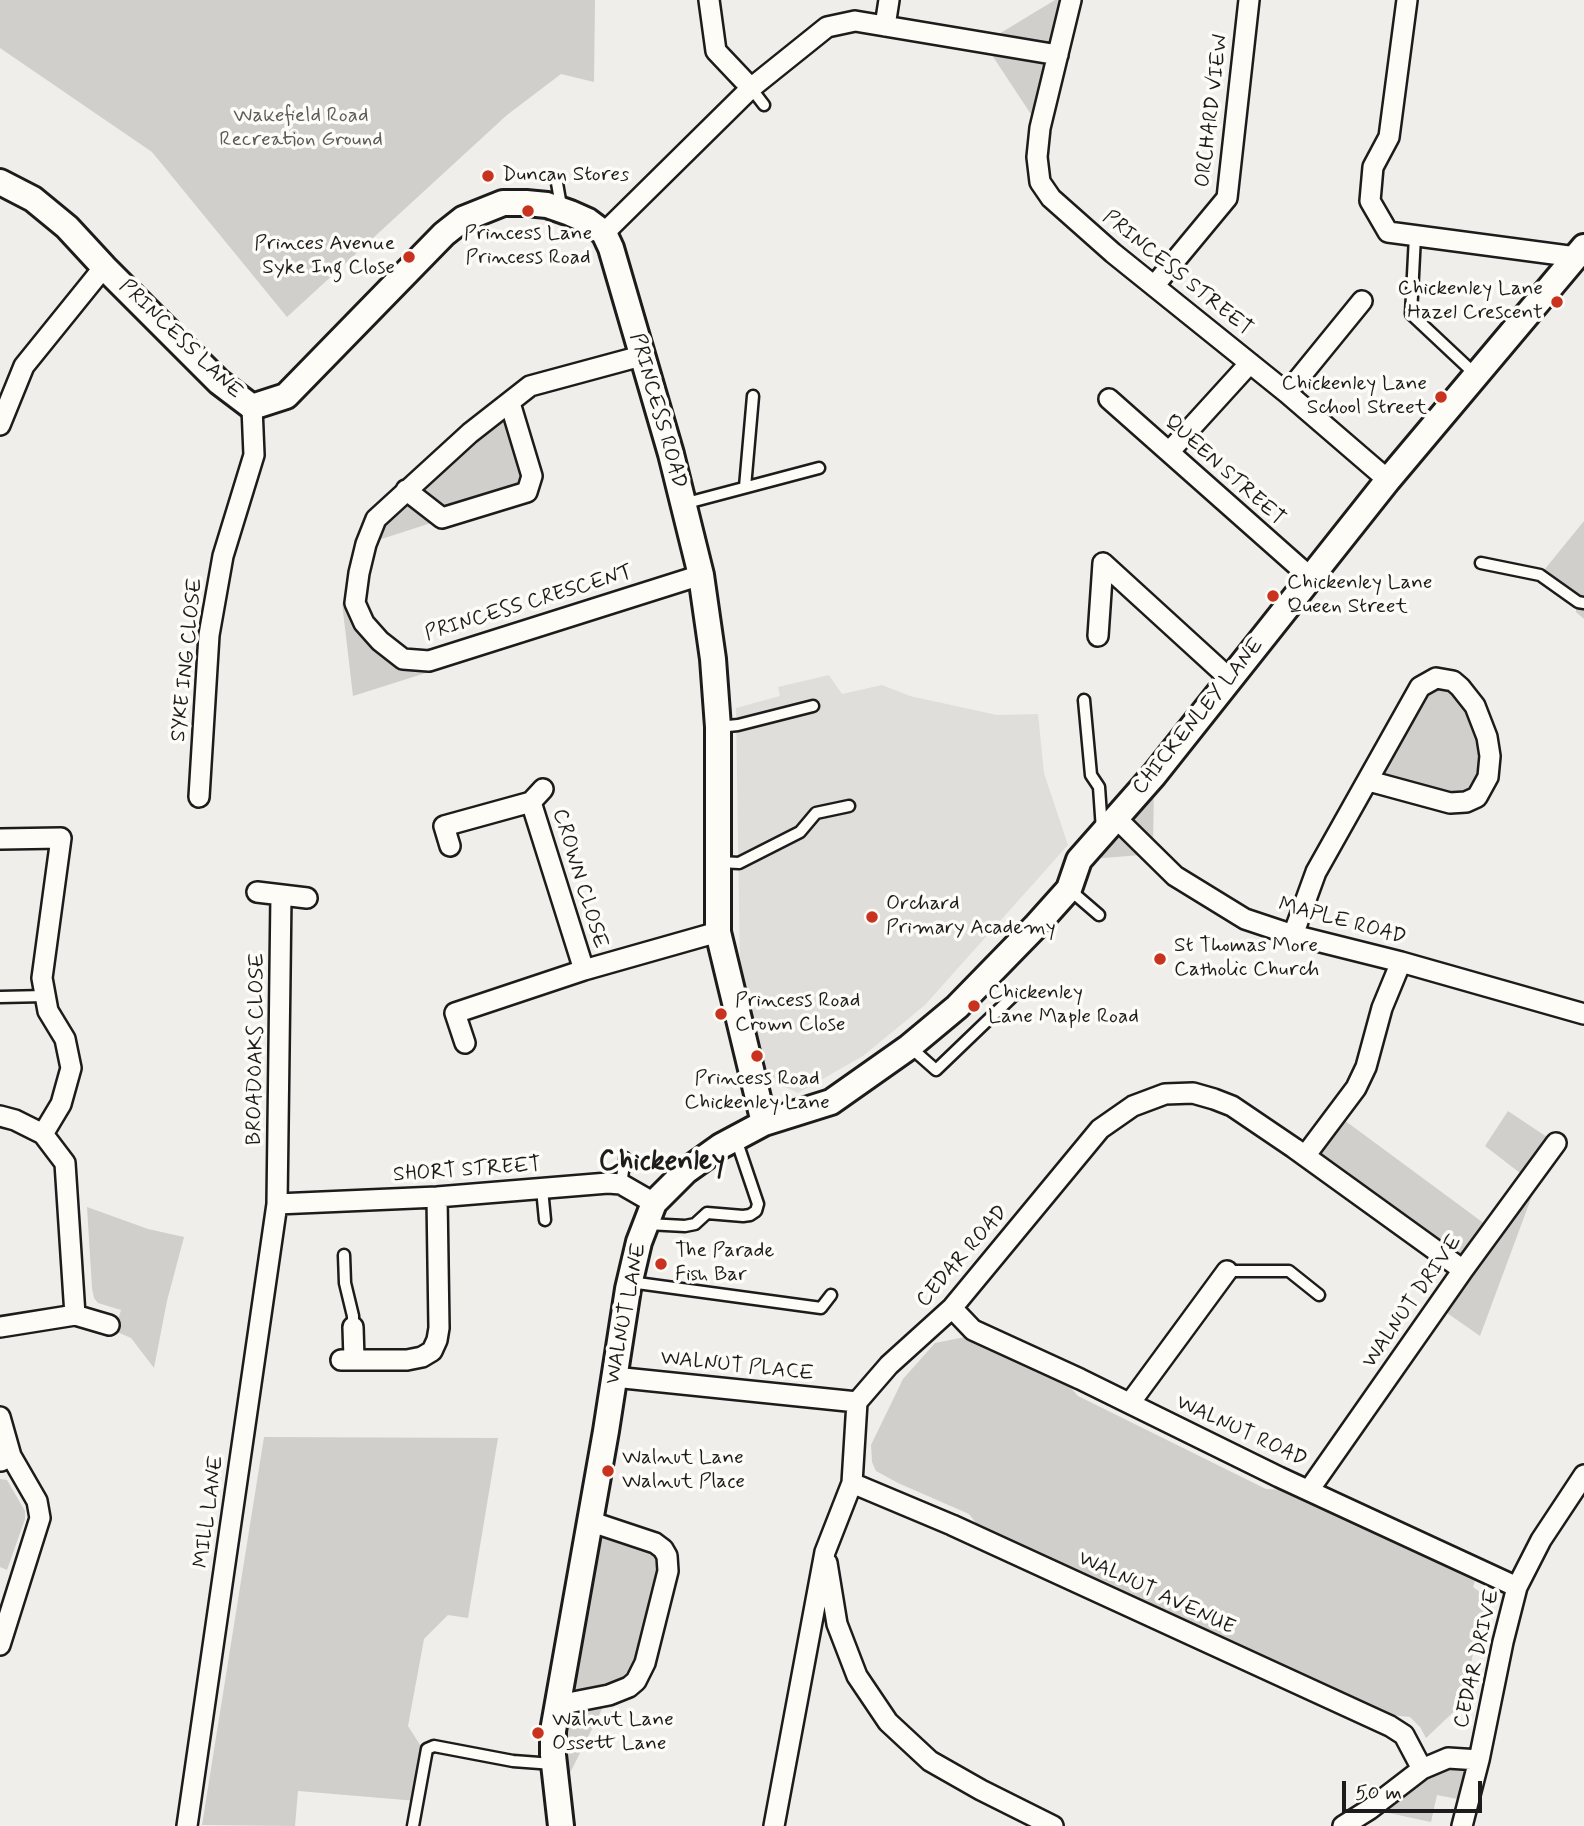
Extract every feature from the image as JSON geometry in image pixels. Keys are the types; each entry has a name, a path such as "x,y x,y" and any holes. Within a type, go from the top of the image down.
{"street":[{"path":"709,0 716,51 751,88"},
{"path":"885,26 889,0"},
{"name":"PRINCESS STREET","path":"1071,0 1040,128 1037,156 1040,181 1051,198 1112,253 1287,393 1388,480"},
{"name":"ORCHARD VIEW","path":"1154,286 1227,198 1249,0"},
{"path":"1407,0 1389,137 1373,167 1370,201 1388,232 1578,261"},
{"path":"604,233 751,88 827,27 855,22 1058,55"},
{"name":"PRINCESS LANE","path":"0,182 33,199 67,227 219,382 252,407 286,396 444,234 463,219 503,203 526,202 562,210 588,221 604,233"},
{"name":"PRINCESS ROAD","path":"604,233 611,248 671,454 701,575 713,659 718,727 718,932 764,1122"},
{"name":"CHICKENLEY LANE","path":"764,1122 831,1102 909,1047 957,1007 1035,927 1069,889 1079,860 1110,827 1388,480 1578,261"},
{"path":"0,425 24,366 104,267"},
{"path":"1287,393 1362,301"},
{"name":"PRINCESS CRESCENT","path":"641,356 530,386 470,433 376,519 363,554 355,603 365,623 380,641 404,659 429,661 701,575"},
{"path":"1168,452 1250,363"},
{"name":"QUEEN STREET","path":"1109,399 1310,577"},
{"path":"406,490 442,518 527,492 532,476 510,403"},
{"name":"SYKE ING CLOSE","path":"199,797 209,635 223,556 254,455 252,407"},
{"path":"1098,636 1103,563 1230,679"},
{"path":"1293,935 1316,872 1420,687 1436,678 1452,681 1460,687 1475,706 1487,737 1490,756 1488,777 1477,797 1466,802 1450,803 1369,781"},
{"name":"CROWN CLOSE","path":"450,846 444,826 537,796 584,970"},
{"name":"MAPLE ROAD","path":"1110,827 1175,876 1245,919 1293,935 1401,962 1584,1014"},
{"path":"0,839 61,838 42,978 48,1010 65,1039 71,1068 61,1104 43,1134"},
{"path":"257,892 307,898"},
{"name":"BROADOAKS CLOSE","path":"277,1204 281,895"},
{"name":"CROWN CLOSE","path":"466,1043 455,1013 584,970 718,932"},
{"path":"1305,1156 1356,1088 1366,1067 1382,1008 1401,962"},
{"name":"CEDAR ROAD","path":"857,1402 889,1365 952,1308 1100,1129 1133,1106 1165,1094 1193,1093 1232,1106 1463,1270"},
{"path":"0,1116 43,1134 65,1163 75,1315"},
{"name":"WALNUT LANE","path":"561,1826 553,1731 629,1282 639,1242 650,1214 686,1171 764,1122"},
{"name":"WALNUT DRIVE","path":"1309,1490 1463,1270 1556,1143"},
{"path":"621,1184 650,1214"},
{"name":"SHORT STREET","path":"277,1204 438,1197 621,1184"},
{"path":"353,1327 348,1359 407,1360 432,1352 439,1328 438,1197"},
{"name":"MILL LANE","path":"187,1826 277,1204"},
{"path":"1130,1404 1227,1271"},
{"name":"WALNUT ROAD","path":"952,1308 973,1330 1517,1587"},
{"path":"0,1327 75,1315 109,1325"},
{"name":"WALNUT PLACE","path":"614,1377 857,1402"},
{"path":"774,1826 825,1552 852,1483 857,1402"},
{"path":"0,1417 6,1459 37,1501 40,1518 0,1645"},
{"name":"CEDAR DRIVE","path":"1462,1826 1517,1587 1541,1540 1584,1475"},
{"name":"WALNUT AVENUE","path":"852,1483 952,1525 1390,1726 1404,1735 1422,1769"},
{"path":"558,1704 609,1695 629,1687 636,1681 645,1663 668,1572 667,1556 663,1549 589,1521"},
{"path":"825,1552 837,1624 857,1676 888,1722 930,1761 1052,1826"},
{"path":"1343,1826 1422,1769 1448,1758 1479,1760"}],"lane":[{"path":"751,88 764,105"},
{"path":"557,183 562,210"},
{"path":"1415,236 1411,314 1477,375"},
{"path":"745,487 753,396"},
{"path":"683,504 819,468"},
{"path":"1481,563 1540,575 1578,602 1584,603"},
{"path":"1084,700 1091,775 1099,787 1110,827"},
{"path":"718,727 738,725 813,706"},
{"path":"719,862 739,863 800,832 816,813 849,806"},
{"path":"1069,889 1099,915"},
{"path":"0,997 45,996"},
{"path":"909,1047 936,1070 1013,996"},
{"path":"650,1214 685,1226 695,1224 707,1213 743,1216 756,1211 758,1204 736,1138"},
{"path":"621,1184 625,1158"},
{"path":"542,1189 545,1220"},
{"path":"344,1255 345,1283 353,1327"},
{"path":"1227,1271 1289,1271 1320,1295"},
{"path":"629,1282 821,1308 831,1295"},
{"path":"413,1826 427,1749 434,1746 513,1761 554,1764"}],"shaded area":[{"name":"Orchard Primary Academy","path":"829,675 842,694 882,685 910,696 997,715 1038,714 1044,773 1068,845 925,1005 863,1056 798,1093 768,1079 743,990 740,971 736,708 780,696 778,687"}],"green space":[{"name":"Wakefield Road Recreation Ground","path":"0,0 595,0 594,82 561,74 507,115 287,317 152,152 0,48"},
{"path":"1055,0 1071,0 1040,128 984,43"},
{"path":"510,403 527,492 366,544 376,519"},
{"path":"1584,521 1584,619 1576,612 1577,602 1540,575"},
{"path":"342,603 355,603 380,641 429,661 429,672 353,696"},
{"path":"1444,678 1484,726 1477,797 1369,781 1420,687"},
{"path":"1154,775 1153,854 1079,860"},
{"path":"1508,1111 1556,1143 1546,1158 1480,1336 1437,1306 1463,1270 1305,1156 1336,1114 1493,1230 1529,1180 1485,1146"},
{"path":"87,1207 148,1229 184,1237 167,1301 154,1368 131,1338 115,1331 121,1310 98,1303 94,1298"},
{"path":"965,1337 1070,1387 1078,1396 1266,1489 1287,1490 1475,1581 1473,1587 1485,1596 1490,1617 1476,1637 1464,1702 1426,1738 1410,1717 1391,1715 976,1523 969,1514 876,1471 872,1462 871,1445 903,1379 935,1343"},
{"path":"264,1437 498,1438 468,1618 448,1615 424,1639 408,1726 424,1751 417,1801 298,1791 295,1826 202,1825"},
{"path":"0,1479 7,1480 25,1511 25,1519 7,1570 0,1567"},
{"path":"589,1521 663,1549 645,1663 609,1695 558,1797 553,1755"},
{"path":"1479,1760 1468,1801 1437,1795 1431,1822 1370,1809 1422,1769"}],"place":[{"name":"Duncan Stores","path":"488,176"},
{"name":"Princess Lane Princess Road","path":"528,211"},
{"name":"Princes Avenue Syke Ing Close","path":"409,257"},
{"name":"Chickenley Lane Hazel Crescent","path":"1557,302"},
{"name":"Chickenley Lane School Street","path":"1441,397"},
{"name":"Chickenley Lane Queen Street","path":"1273,596"},
{"name":"Orchard Primary Academy","path":"872,917"},
{"name":"St Thomas More Catholic Church","path":"1160,959"},
{"name":"Chickenley Lane Maple Road","path":"974,1006"},
{"name":"Princess Road Crown Close","path":"721,1014"},
{"name":"Princess Road Chickenley Lane","path":"757,1056"},
{"name":"The Parade Fish Bar","path":"661,1264"},
{"name":"Walnut Lane Walnut Place","path":"608,1471"},
{"name":"Walnut Lane Ossett Lane","path":"538,1733"}],"district":[{"name":"Chickenley","path":"662,1163"}]}
